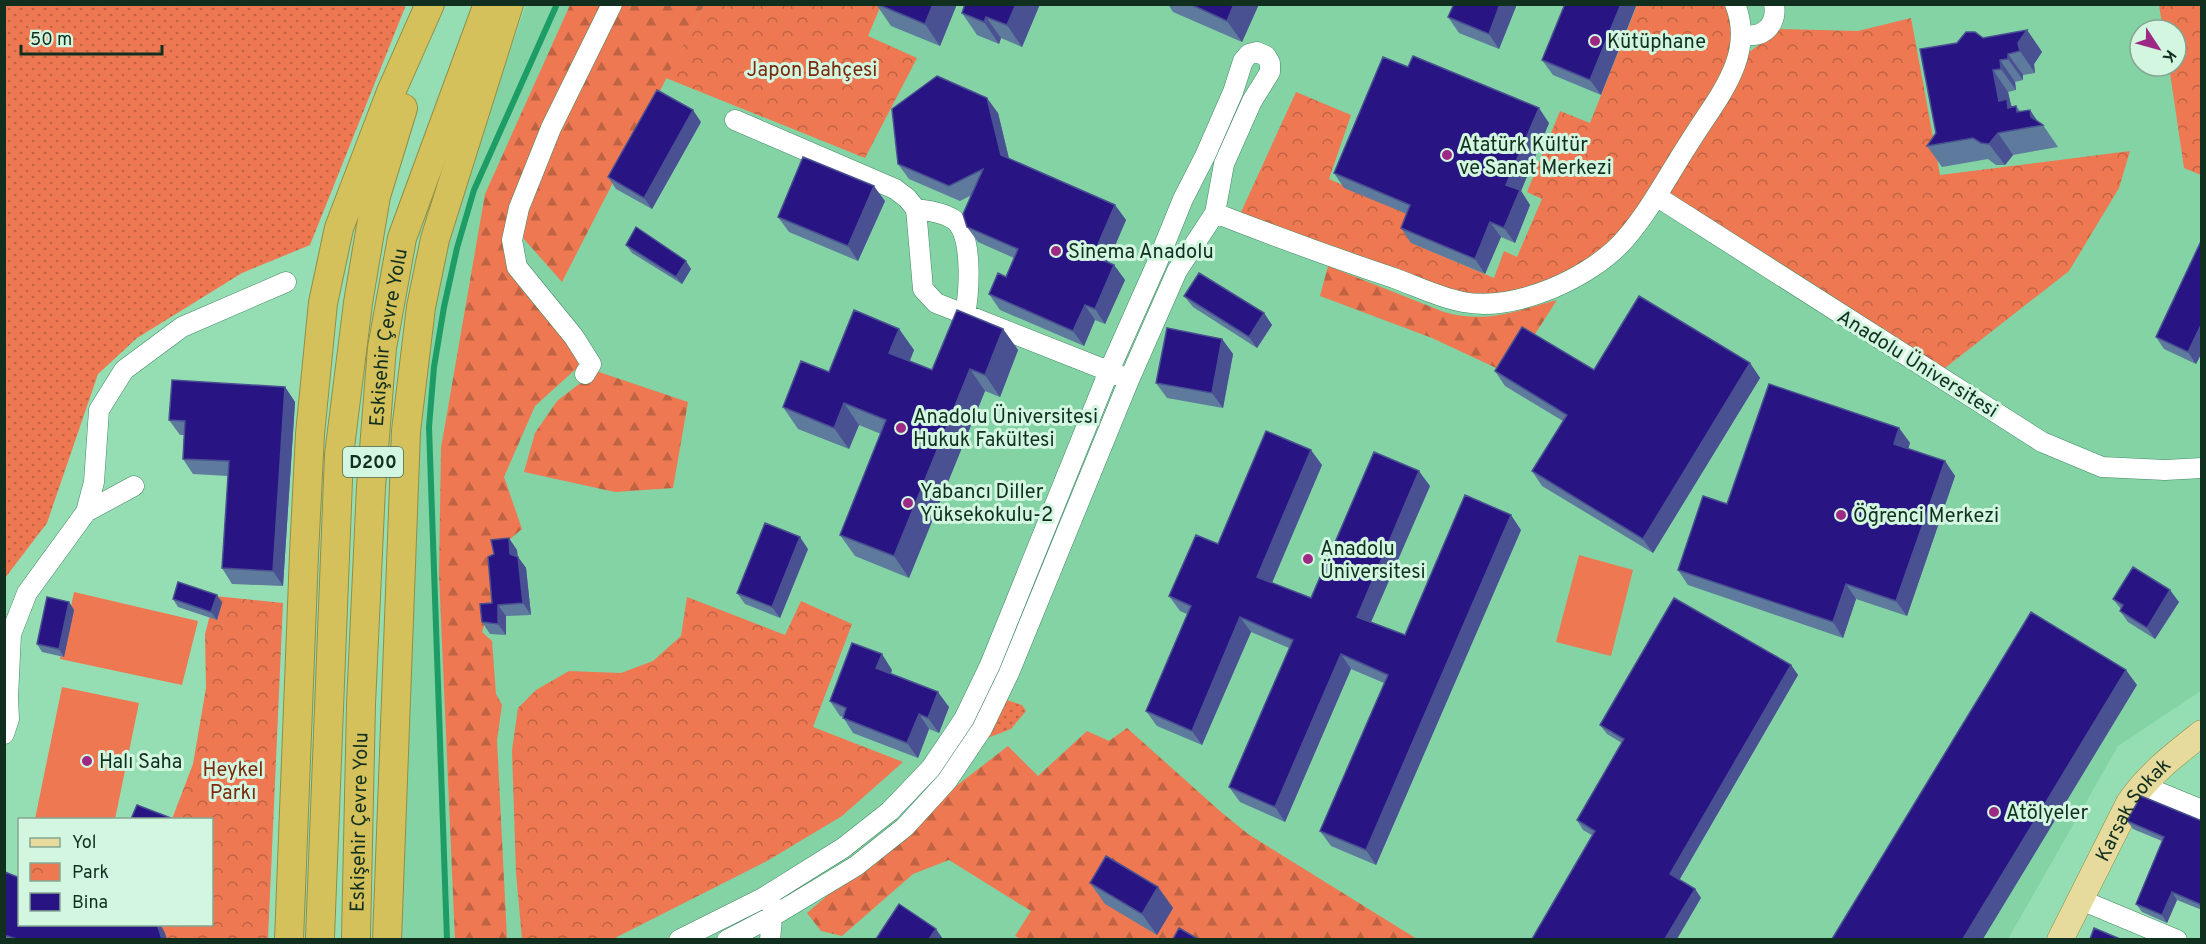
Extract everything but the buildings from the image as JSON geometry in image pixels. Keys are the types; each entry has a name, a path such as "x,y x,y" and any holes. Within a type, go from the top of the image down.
{"highway":[{"path":"289,939 310,434 322,303 339,228 391,93 429,4"},
{"name":"Eskişehir Çevre Yolu","path":"320,938 339,455 356,315 376,196 405,101 440,4"},
{"name":"Eskişehir Çevre Yolu","path":"356,936 362,693 371,487 382,348 402,238 488,4"},
{"path":"387,939 406,431 420,318 435,239 509,4"}],"main road":[{"name":"Karsak Sokak","path":"2060,939 2129,803 2141,785 2160,766 2202,733"}],"street":[{"path":"585,374 591,364 574,337 517,267 512,240 519,208 551,128 612,4"},
{"path":"1735,4 1748,35"},
{"path":"1748,35 1764,33 1773,22 1774,4"},
{"path":"1177,214 1213,211 1325,255 1463,302 1514,300 1539,293 1563,284 1586,271 1626,238 1656,196 1731,75 1748,35"},
{"path":"679,939 774,890 843,848 890,811 931,768 964,719 990,665 1109,371 1233,92 1243,61 1249,54 1257,52 1266,56 1270,63 1270,72 1252,101 1224,164 1213,211 1177,271 1129,380 1010,673 982,729 947,781 904,827 856,866 773,916 727,939"},
{"path":"735,120 895,189 916,209 942,214 955,220 963,230 968,254 969,298 965,315"},
{"path":"1191,183 1213,211"},
{"name":"Anadolu Üniversitesi","path":"1656,196 2042,442 2102,467 2165,470 2202,468"},
{"path":"916,209 923,289 936,303 1129,380"},
{"path":"4,734 9,719 10,634 27,593 86,512 94,482 99,410 124,370 182,327 286,282"},
{"path":"86,512 134,486"},
{"path":"2141,785 2202,810"},
{"path":"771,939 774,890"},
{"path":"2081,900 2177,939"}],"shaded area":[{"name":"Anadolu Üniversitesi","path":"526,5 2201,5 2201,691 2118,746 2008,939 399,940 420,426 435,305 462,187"}],"green space":[{"path":"5,4 406,5 310,245 242,273 137,338 98,374 47,523 5,578"},
{"path":"570,5 704,5 562,282 508,221 506,243 580,361 577,368 535,406 504,477 522,529 490,556 491,603 482,632 492,641 496,694 502,705 497,740 507,939 455,940 439,574 441,448 485,194"},
{"name":"Japon Bahçesi","path":"704,5 881,5 868,36 917,58 865,158 666,78"},
{"path":"1637,5 1735,5 1738,60 1781,29 1858,31 1911,18 1940,175 2130,151 2119,188 2069,271 1936,375 1656,196 1586,271 1489,302 1237,221 1296,92 1351,115 1329,179 1421,220 1412,243 1494,278 1504,251 1517,257 1542,199 1527,192 1560,111 1590,123"},
{"path":"2159,5 2201,5 2201,175 2184,168 2171,78 2188,78 2188,18 2161,18"},
{"path":"1328,266 1444,312 1459,315 1474,317 1501,315 1557,300 1509,374 1432,338 1320,296"},
{"path":"596,371 688,402 673,488 615,492 524,472 535,433 557,401"},
{"path":"1579,555 1633,570 1611,656 1556,642"},
{"path":"74,592 198,621 182,685 60,659"},
{"name":"Heykel Parkı","path":"215,596 283,603 268,939 62,940 69,926 213,926 213,818 172,818 193,764 206,688 205,634"},
{"path":"687,597 785,635 801,601 852,624 813,727 903,762 842,816 767,861 613,939 522,939 516,873 512,750 518,708 536,690 569,671 621,673 653,661 681,636"},
{"name":"Halı Saha","path":"62,687 139,703 115,818 35,818"},
{"path":"1007,700 1022,705 1026,711 1011,729 985,739 1003,701"},
{"path":"1127,728 1248,834 1417,939 1021,939 1015,936 1031,911 949,860 913,874 842,936 821,931 807,913 942,797 1008,746 1038,776 1087,731 1109,741"}],"waterway":[{"path":"447,940 429,427 434,367 457,248 474,190 557,4"}],"place":[{"name":"Kütüphane","path":"1595,41"},
{"name":"Atatürk Kültür ve Sanat Merkezi","path":"1447,155"},
{"name":"Sinema Anadolu","path":"1056,251"},
{"name":"Anadolu Üniversitesi Hukuk Fakültesi","path":"901,428"},
{"name":"Yabancı Diller Yüksekokulu-2","path":"908,503"},
{"name":"Öğrenci Merkezi","path":"1841,515"},
{"name":"Anadolu Üniversitesi","path":"1308,559"},
{"name":"Halı Saha","path":"87,761"},
{"name":"Atölyeler","path":"1994,812"}]}
